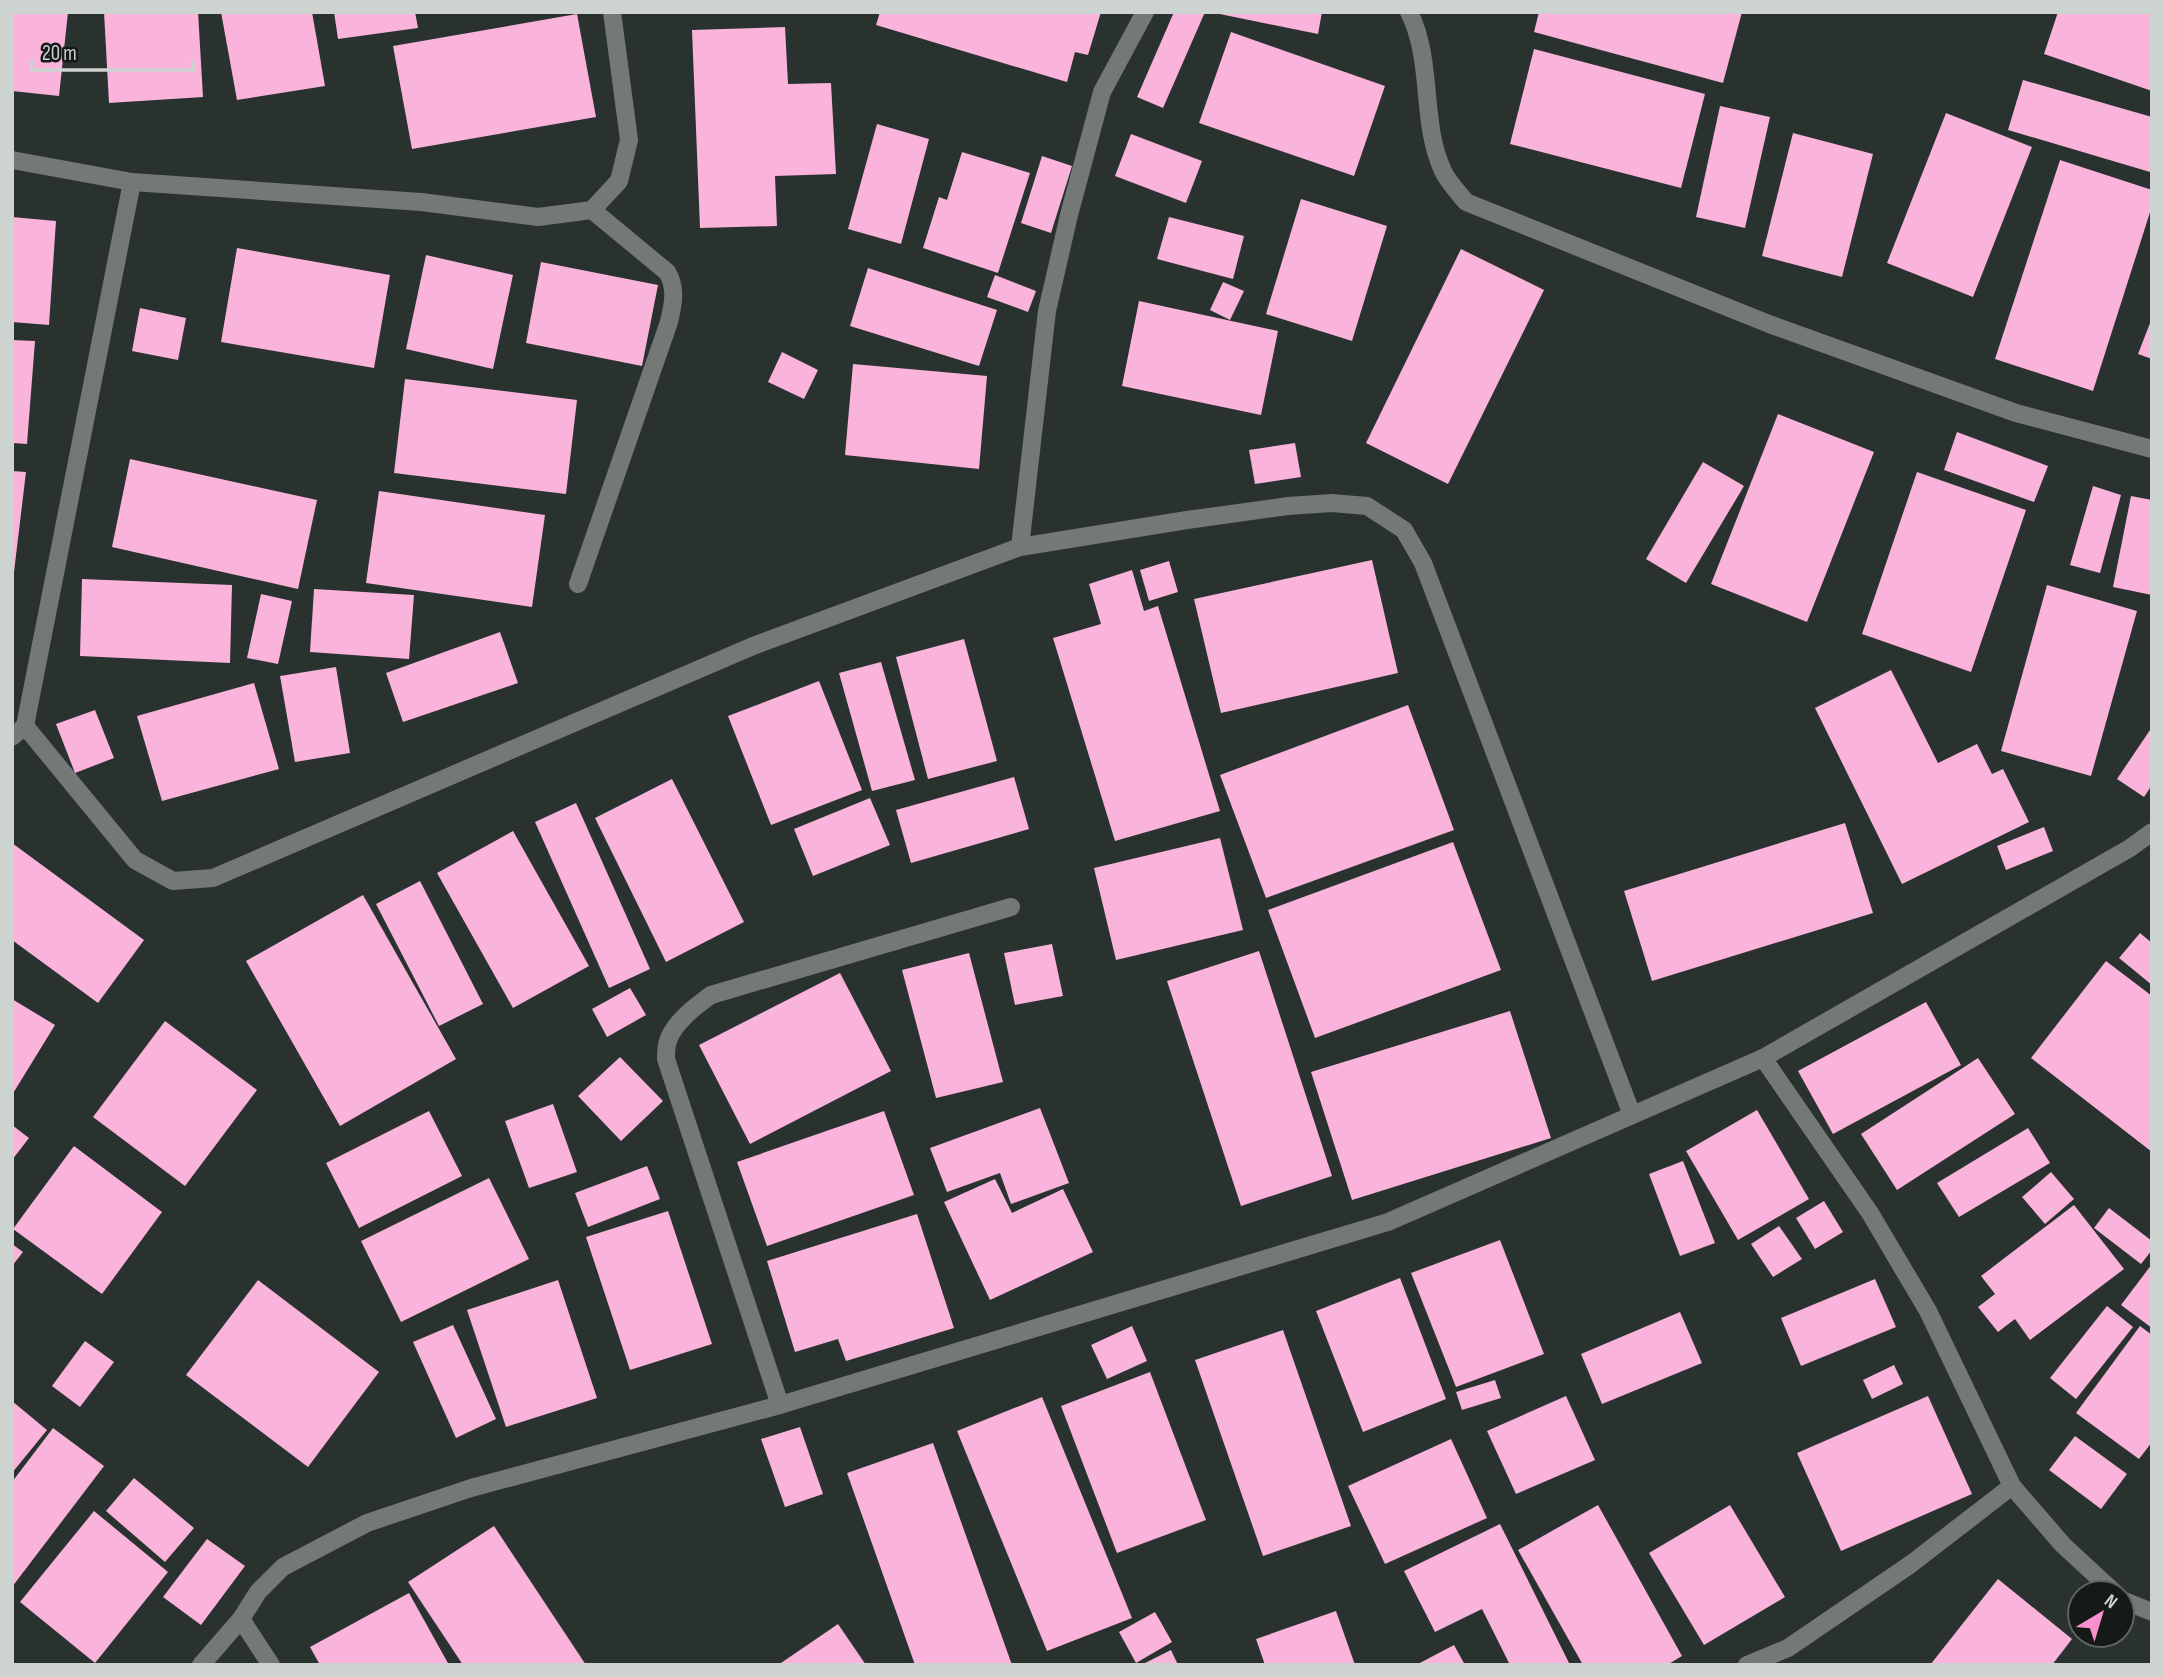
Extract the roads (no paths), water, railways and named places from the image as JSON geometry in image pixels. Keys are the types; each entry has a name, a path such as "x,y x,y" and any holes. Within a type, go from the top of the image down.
{"street":[{"path":"12,160 132,182 421,202 538,217 592,210 619,181 629,140 612,12"},
{"path":"1020,547 1046,311 1102,92 1145,12"},
{"path":"1409,12 1424,59 1434,142 1444,172 1465,202 1769,324 2016,413 2152,449"},
{"path":"132,182 19,731 135,860 173,881 213,878 753,646 1020,547 1288,506 1332,503 1367,506 1404,530 1423,563 1632,1115"},
{"path":"578,584 669,322 674,296 667,272 592,210"},
{"path":"201,1665 241,1619 258,1592 283,1567 367,1522 471,1488 780,1405 1388,1222 1763,1058 2119,855 2152,832"},
{"path":"780,1405 666,1059 668,1040 696,1006 711,995 1011,907"},
{"path":"1763,1058 1870,1213 1928,1311 2012,1486 2063,1545 2100,1579"},
{"path":"1747,1665 1788,1648 1911,1564 2012,1486"},
{"path":"241,1619 271,1665"}]}
